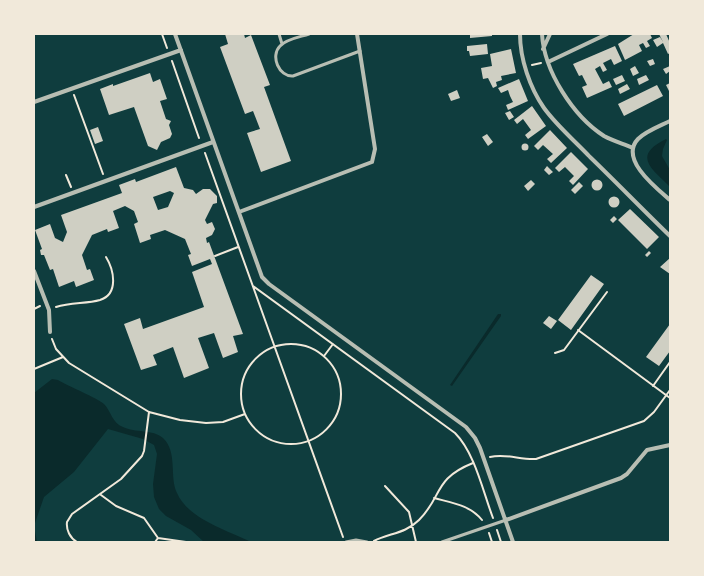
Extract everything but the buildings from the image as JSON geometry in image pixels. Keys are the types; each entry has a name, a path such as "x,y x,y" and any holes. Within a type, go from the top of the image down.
{"street":[{"path":"175,34 260,273 266,282 457,419 475,438 513,542"},
{"path":"239,212 372,162 375,149 357,34"},
{"path":"520,34 525,66 532,86 544,108 564,131 670,236"},
{"path":"542,34 543,50 548,62 558,85 573,106 604,136 633,148"},
{"path":"543,50 550,34"},
{"path":"548,62 607,34"},
{"path":"34,102 181,50"},
{"path":"670,121 639,138 633,148 632,155 638,168 670,200"},
{"path":"34,207 213,142"},
{"path":"34,271 49,310 50,332"},
{"path":"506,520 621,478 627,474 647,450 670,445"}],"lane":[{"path":"279,34 282,44"},
{"path":"309,34 282,44 278,48 276,59 280,70 288,76 293,76 360,51"},
{"path":"442,542 506,520"},
{"path":"345,542 356,540 367,542"}],"path":[{"path":"162,34 345,542"},
{"path":"525,66 548,62"},
{"path":"71,89 105,180"},
{"path":"66,175 73,192"},
{"path":"215,256 238,247"},
{"path":"49,310 69,303 100,300 106,297 112,288 114,279 106,257"},
{"path":"252,286 451,430 465,444 501,542"},
{"path":"555,353 564,350 607,292"},
{"path":"578,330 670,398"},
{"path":"50,332 56,349 63,357 87,375 149,412 180,420 206,423 223,422 245,414"},
{"path":"285,344 302,345 314,349 324,356 332,365 340,380 340,406 336,416 327,428 317,438 308,442 289,444 271,440 254,428 245,414 241,396 246,372 254,359 274,346 285,344"},
{"path":"324,356 333,344"},
{"path":"34,369 63,357"},
{"path":"653,386 670,362"},
{"path":"373,542 413,526 423,515 447,478 460,468 501,455 526,460 536,459 644,420 654,412 670,390"},
{"path":"77,542 73,541 67,530 67,522 72,514 129,472 144,451 149,412"},
{"path":"385,486 409,512 416,542"},
{"path":"101,494 116,506 144,518 158,538"},
{"path":"434,498 461,505 472,511 487,526 492,542"},
{"path":"155,542 158,538"},
{"path":"158,538 186,542"}],"water":[{"path":"666,139 667,140 662,156 670,170 670,187 651,168 647,157 656,145"},
{"path":"498,314 501,314 501,316 452,386 450,385"},
{"path":"52,379 58,380 100,401 104,404 116,423 119,425 128,429 154,433 163,438 168,444 170,450 175,487 182,502 199,517 221,529 251,542 204,542 191,530 166,516 159,509 154,497 153,484 157,454 154,445 143,439 108,429 74,472 44,497 34,526 34,393"},
{"path":"34,526 37,542 34,542"}]}
